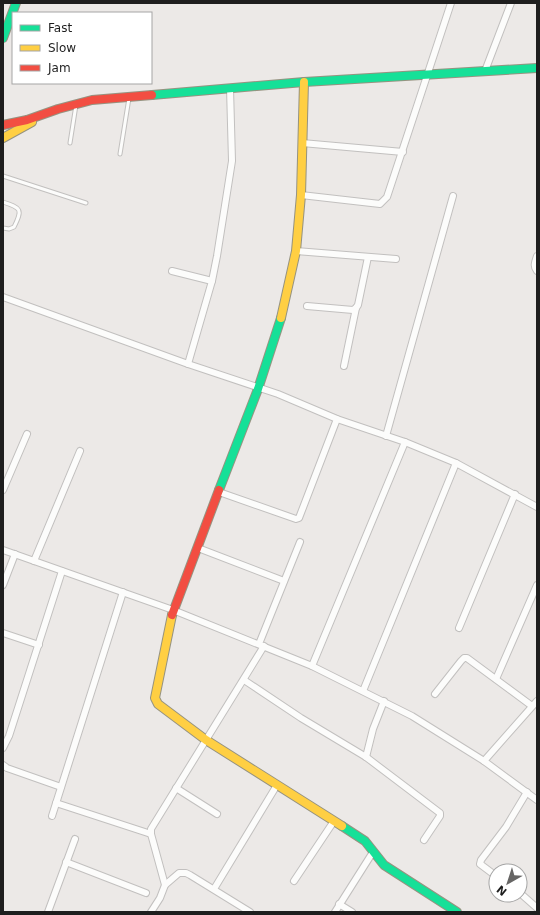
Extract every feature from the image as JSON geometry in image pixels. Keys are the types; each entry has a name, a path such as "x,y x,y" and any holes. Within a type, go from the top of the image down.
{"street":[{"path":"301,195 380,204 384,201 390,192 427,75 452,3"},
{"path":"485,71 511,3"},
{"path":"3,38 12,14"},
{"path":"3,125 17,123 92,100 304,82 537,68"},
{"path":"304,82 301,195 296,252 281,318 258,389 174,610 155,698 158,704 206,740 365,841 384,865 457,912"},
{"path":"188,364 212,281 232,161 230,88"},
{"path":"3,138 43,115"},
{"path":"302,143 403,152"},
{"path":"386,436 453,196"},
{"path":"296,252 396,259"},
{"path":"537,256 534,264 537,271"},
{"path":"344,366 368,257"},
{"path":"172,271 212,281"},
{"path":"3,297 258,389 278,394 337,419 405,442 456,463 537,507"},
{"path":"307,306 353,310 356,308"},
{"path":"219,492 296,519 299,518 337,419"},
{"path":"3,490 27,434"},
{"path":"312,666 405,442"},
{"path":"34,561 80,451"},
{"path":"363,691 456,463"},
{"path":"459,628 515,494"},
{"path":"165,885 151,834 151,829 244,680 261,645 300,542"},
{"path":"198,548 284,581"},
{"path":"3,550 174,610 312,666 412,716 484,762 537,800"},
{"path":"3,585 15,554"},
{"path":"3,748 9,736 62,571"},
{"path":"496,679 537,585"},
{"path":"52,816 123,592"},
{"path":"3,632 39,645"},
{"path":"435,694 464,658 467,658 532,706"},
{"path":"244,680 301,718 366,757 440,813 440,816 424,840"},
{"path":"366,757 373,729 384,701"},
{"path":"484,762 537,701"},
{"path":"3,765 7,768 61,787"},
{"path":"214,889 278,786"},
{"path":"176,788 216,814"},
{"path":"488,870 480,864 481,860 506,827 526,792"},
{"path":"56,803 151,834"},
{"path":"294,881 334,822"},
{"path":"48,912 75,839"},
{"path":"334,912 373,852"},
{"path":"66,862 146,893"},
{"path":"151,912 160,898 165,885 179,873 186,873 250,912"},
{"path":"528,900 537,908"},
{"path":"339,904 352,912"}],"lane":[{"path":"120,154 130,96"},
{"path":"70,143 76,104"},
{"path":"3,176 86,204"},
{"path":"3,202 16,206 20,211 20,215 14,227 9,229 3,228"}],"traffic: fast":[{"path":"13,12 16,3"},
{"path":"3,38 12,14"},
{"path":"152,95 304,82 537,68"},
{"path":"219,490 258,389 281,318"},
{"path":"342,826 365,841 384,865 457,912"}],"traffic: slow":[{"path":"281,318 296,251 301,195 304,82"},
{"path":"3,138 32,122"},
{"path":"172,615 155,698 158,704 206,740 342,826"}],"traffic: jam":[{"path":"3,125 27,120 58,109 92,100 152,95"},
{"path":"172,615 219,490"}]}
